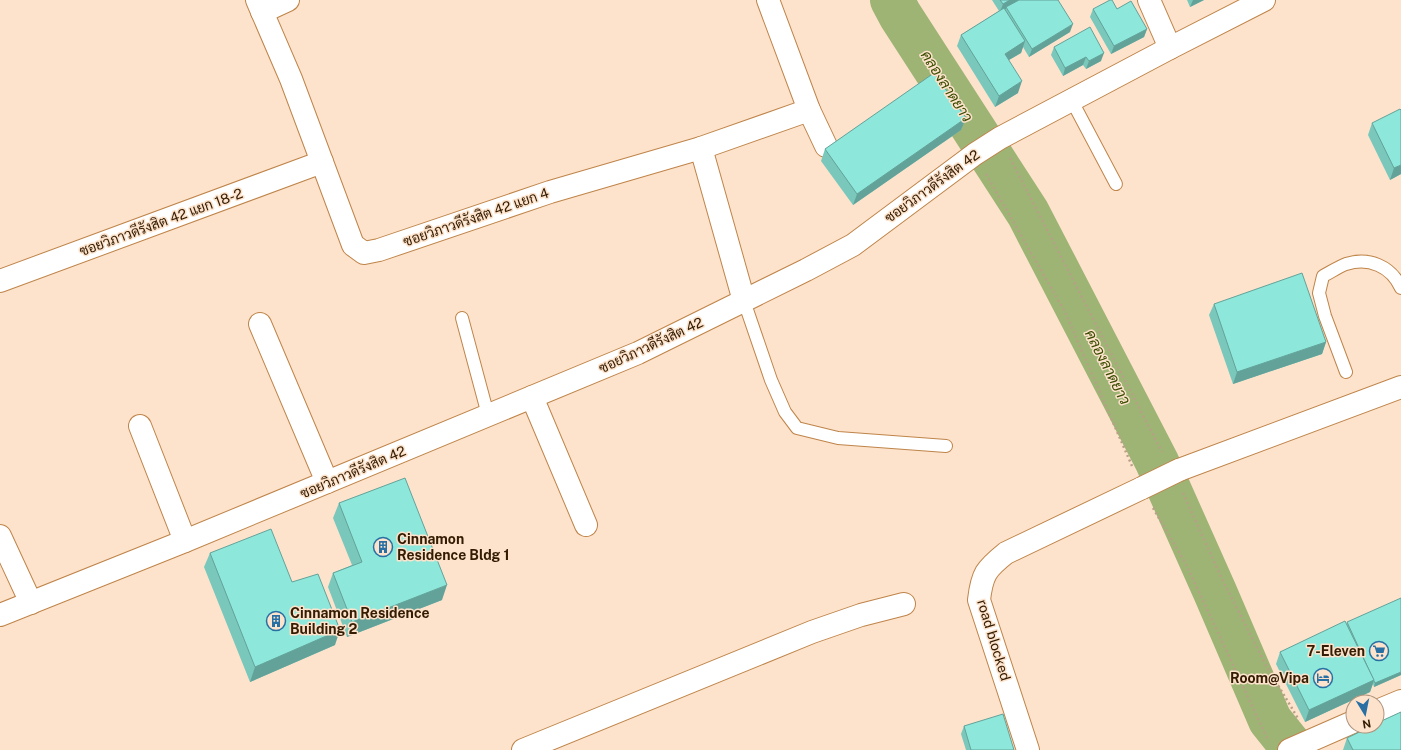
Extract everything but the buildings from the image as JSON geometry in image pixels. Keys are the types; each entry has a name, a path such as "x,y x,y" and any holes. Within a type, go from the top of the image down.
{"street":[{"path":"259,6 288,0"},
{"path":"768,0 809,110 826,146"},
{"path":"1149,0 1170,48"},
{"name":"ซอยวิภาวดีรังสิต 42","path":"0,615 185,541 638,353 744,302 853,245 975,154 1000,138 1264,0"},
{"name":"ซอยวิภาวดีรังสิต 42 แยก 4","path":"259,6 291,79 353,245 364,253 379,250 550,192 701,148"},
{"path":"744,302 701,148 809,110"},
{"name":"ซอยวิภาวดีรังสิต 42 แยก 18-2","path":"0,282 322,162"},
{"path":"260,324 327,482"},
{"name":"road blocked","path":"1028,750 979,600 981,581 991,565 1006,553 1142,488 1176,470 1401,387"},
{"path":"532,397 586,525"},
{"path":"140,426 185,541"},
{"path":"0,536 31,602"},
{"path":"523,750 812,632 861,615 904,604"},
{"path":"1385,708 1401,701"},
{"path":"1294,745 1345,725"}],"lane":[{"path":"1072,101 1116,184"},
{"path":"1346,372 1325,316 1319,293 1323,276 1346,264 1365,261 1380,265 1391,273 1401,288"},
{"path":"744,302 771,380 785,412 798,428 838,438 946,446"},
{"path":"462,318 488,415"}],"path":[{"path":"1000,138 1176,470 1222,578 1267,667 1294,745"},
{"path":"975,154 1065,312 1142,488 1294,745"}],"waterway":[{"name":"คลองลาดยาว","path":"892,0 900,15 1028,213 1157,462 1270,720 1294,750"}],"place":[{"name":"Cinnamon Residence Bldg 1","path":"383,547"},
{"name":"Cinnamon Residence Building 2","path":"276,621"},
{"name":"7-Eleven","path":"1379,651"},
{"name":"Room@Vipa","path":"1323,678"}]}
